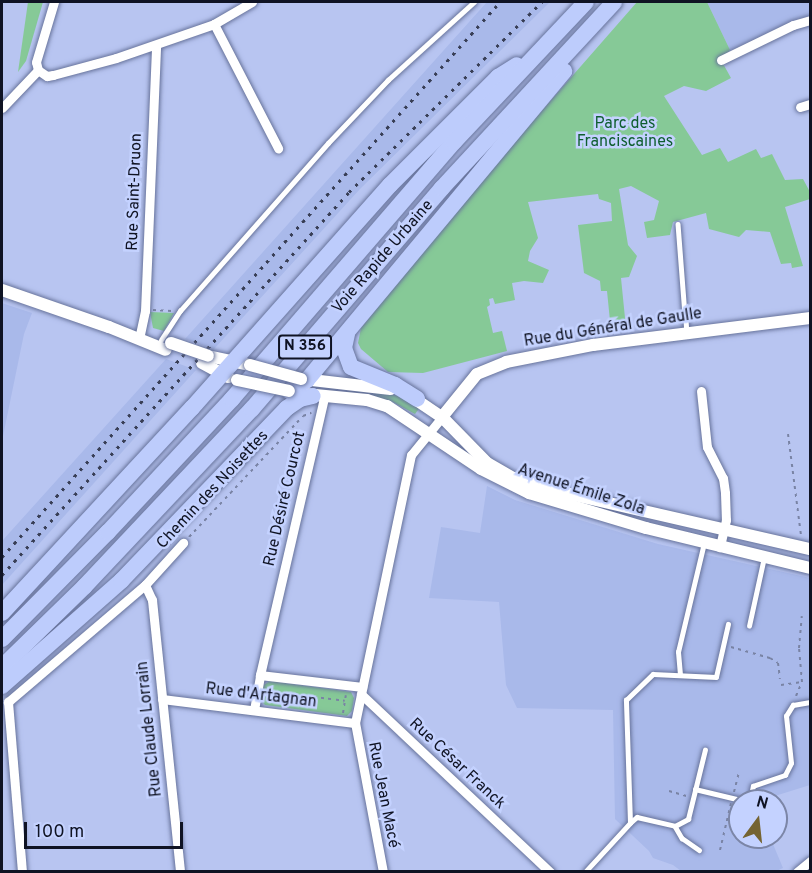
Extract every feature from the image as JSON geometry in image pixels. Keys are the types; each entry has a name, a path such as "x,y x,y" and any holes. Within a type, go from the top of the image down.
{"highway":[{"name":"Voie Rapide Urbaine","path":"2,639 108,532 232,399 446,151 586,2"},
{"name":"Voie Rapide Urbaine","path":"2,667 86,586 252,409 442,188 614,2"},
{"path":"2,686 106,596 303,393 348,332 573,61 598,18"},
{"path":"2,613 230,372 390,185 498,77 538,51"},
{"path":"348,332 344,348 351,367 395,385 417,399"}],"main road":[{"path":"2,290 166,344 230,372 303,393"},
{"name":"Rue du Général de Gaulle","path":"442,417 477,374 492,366 686,326 810,321"},
{"path":"230,372 249,368 303,393"},
{"name":"Avenue Émile Zola","path":"303,393 373,385"},
{"name":"Avenue Émile Zola","path":"303,393 373,385 417,399 442,417 487,463 513,477 554,490 807,548"},
{"name":"Avenue Émile Zola","path":"303,393 377,402 429,432 481,469 513,487 604,516 810,568"}],"street":[{"path":"54,2 36,62 38,70 47,76 216,28 252,2"},
{"path":"721,60 793,25 810,20"},
{"path":"216,28 278,148"},
{"name":"Rue Saint-Druon","path":"140,337 145,310 156,45"},
{"path":"2,108 38,70"},
{"path":"800,107 810,104"},
{"path":"701,391 707,447 724,486 727,508 720,547"},
{"name":"Rue Désiré Courcot","path":"254,710 275,608 303,393"},
{"path":"355,723 411,455 442,417"},
{"name":"Chemin des Noisettes","path":"6,735 8,702 145,585 183,543"},
{"name":"Rue Claude Lorrain","path":"145,585 152,600 180,872"},
{"path":"260,675 347,686 361,691"},
{"name":"Rue César Franck","path":"361,691 550,872"},
{"name":"Rue d'Artagnan","path":"162,699 355,723"},
{"name":"Rue Jean Macé","path":"355,723 383,872"},
{"path":"6,735 22,872"},
{"path":"797,872 810,861"}],"lane":[{"path":"166,344 180,311 388,80 474,2"},
{"path":"678,224 685,314"},
{"path":"681,675 678,652 704,543"},
{"path":"748,626 764,557"},
{"path":"630,823 626,700 653,674 716,677 728,624"},
{"path":"752,789 753,786 785,776 791,764 786,716 793,705 810,702"},
{"path":"585,872 637,817 675,826 688,819 705,750"},
{"path":"695,789 728,797"},
{"path":"675,826 682,838 699,850"}],"path":[{"path":"145,310 180,311"},
{"name":"Chemin des Noisettes","path":"183,543 303,393"},
{"path":"788,434 807,548"},
{"path":"793,705 802,682 799,648 802,616"},
{"path":"723,645 770,658 778,663 780,679"},
{"path":"781,685 802,682"},
{"path":"342,722 347,686"},
{"path":"267,698 303,702 306,696 345,701"},
{"path":"735,789 739,772"},
{"path":"669,791 693,797"},
{"path":"720,850 728,818"}],"shaded area":[{"path":"487,2 550,2 360,189 214,349 185,339"},
{"path":"707,2 810,2 810,25 730,50"},
{"path":"2,303 32,313 24,334 2,441"},
{"path":"166,359 196,370 2,585 2,541"},
{"path":"487,486 515,500 658,544 810,578 810,785 788,792 788,789 728,789 728,849 775,849 783,868 774,872 681,871 673,865 653,858 649,851 615,819 613,710 517,708 506,685 499,602 429,598 441,527 480,533"}],"green space":[{"path":"28,2 43,2 26,61 18,72"},
{"name":"Parc des Franciscaines","path":"637,2 707,2 730,50 721,60 731,78 706,91 684,86 664,96 702,155 720,148 728,162 756,149 761,158 772,154 785,180 803,179 810,192 810,199 785,207 803,266 792,268 791,263 781,264 770,232 746,230 739,237 709,229 706,213 673,222 670,235 647,238 644,222 654,220 659,201 631,186 619,189 628,245 637,256 629,277 621,278 626,328 611,331 607,291 601,291 600,281 584,273 578,225 612,221 611,203 599,199 598,194 528,202 538,238 530,251 528,261 549,270 543,283 524,281 512,283 515,300 495,304 493,298 489,299 490,305 487,307 493,333 502,331 507,351 423,373 388,372 361,349 358,343 361,328 491,169"},
{"path":"150,312 174,313 164,331 153,328"},
{"path":"345,391 382,392 402,397 421,406 415,414 391,401"},
{"path":"270,681 351,692 354,698 352,711 347,716 265,705 261,701 262,686"}],"railway":[{"path":"2,557 500,2"},
{"path":"2,575 349,192 542,2"}]}
